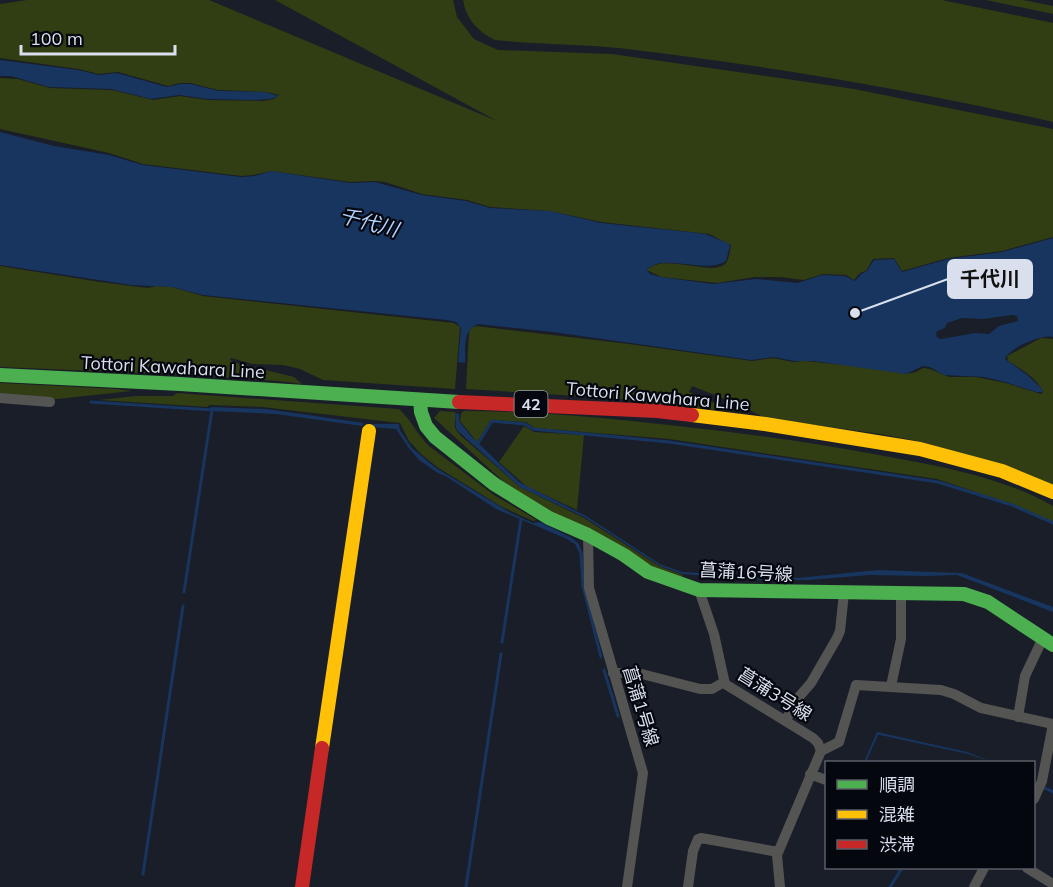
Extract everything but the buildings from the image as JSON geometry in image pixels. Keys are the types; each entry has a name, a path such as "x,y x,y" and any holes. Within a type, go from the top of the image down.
{"street":[{"name":"Tottori Kawahara Line","path":"0,375 420,400 622,408 777,426 932,452 1002,471 1053,492"},
{"path":"0,398 50,402"},
{"name":"菖蒲16号線","path":"420,400 426,426 435,437 494,484 549,518 588,535 661,578 699,590 949,593 976,596 1048,642"},
{"path":"302,887 369,431"},
{"name":"菖蒲1号線","path":"588,535 589,588 643,773 627,887"},
{"name":"菖蒲3号線","path":"699,590 714,634 725,684 813,738 818,743 820,751"},
{"path":"786,720 837,638 840,631 844,593"},
{"path":"891,686 902,639 901,593"},
{"path":"1018,717 1025,676 1048,642"},
{"path":"614,673 638,673 699,689 712,689 724,682"},
{"path":"780,887 778,852 820,751 840,742 856,685 941,690 981,708 1053,724 1042,781 1035,797"},
{"path":"810,774 825,780"},
{"path":"688,887 693,851 698,839 778,852"},
{"path":"974,887 983,869"},
{"path":"1030,869 1053,884"}],"green space":[{"path":"27,0 209,0 497,121 275,0 453,0 457,17 474,39 498,50 612,54 854,89 1053,129 1053,237 1002,251 948,258 902,271 894,258 873,259 866,271 860,273 854,280 846,275 823,274 804,280 755,277 717,283 661,277 647,270 665,263 710,268 726,263 731,245 709,234 601,222 550,211 490,207 467,200 422,194 385,182 350,182 271,171 241,176 143,164 109,153 0,129 0,78 18,79 50,88 112,90 153,100 180,96 208,100 263,101 274,99 279,95 266,92 218,90 190,83 168,86 118,72 99,74 0,58 0,4"},
{"path":"463,0 942,0 1053,23 1053,122 894,89 734,63 610,47 495,40 474,24"},
{"path":"986,0 1023,0 1053,6 1053,14"},
{"path":"0,266 148,288 172,287 203,296 454,323 460,327 455,389 323,380 300,369 283,365 253,364 231,358 230,360 237,363 294,377 302,384 191,375 0,367"},
{"path":"476,326 752,361 773,358 793,362 805,361 864,367 906,374 923,368 949,377 976,377 1006,383 1041,394 1043,392 1037,382 1008,361 1007,356 1041,338 1053,339 1053,486 922,442 765,418 740,405 692,386 689,392 735,412 609,398 466,389 469,332"},
{"path":"0,383 132,391 48,400 0,397"},
{"path":"177,393 399,409 429,446 494,495 537,520 533,521 502,507 437,467 409,441 400,423 262,407 209,405 208,407 99,400 136,396 173,396"},
{"path":"440,411 455,412 455,428 460,435 520,487 584,518 659,566 683,575 682,579 670,576 544,508 506,484 434,418"},
{"path":"464,411 551,414 741,433 901,459 968,473 1012,487 1053,506 1053,522 1011,504 937,479 669,439 535,428 526,422 491,420 477,442 460,421 461,413"},
{"path":"524,426 534,432 584,435 577,510 526,486 499,462"}],"water":[{"path":"0,60 99,75 117,73 167,87 190,84 219,91 265,92 278,96 255,100 208,99 179,95 151,99 111,89 49,87 11,76 0,76"},
{"path":"0,132 54,146 109,155 143,165 241,177 271,171 350,183 375,182 422,195 466,201 490,208 550,211 601,223 705,234 728,243 730,246 726,261 707,266 663,263 647,270 650,274 661,277 713,284 756,279 798,283 822,275 845,276 855,281 867,271 874,260 894,259 902,272 948,259 1002,252 1053,238 1053,337 1026,343 1013,350 1005,359 1026,374 1042,389 1042,392 984,377 944,375 930,367 923,366 906,374 774,357 751,360 553,332 478,324 467,335 465,363 458,362 461,328 456,322 447,320 203,295 172,287 131,285 0,265","holes":["1017,316 1018,321 999,326 989,334 975,333 941,339 936,335 937,331 945,328 947,323 962,318"]},
{"path":"211,407 266,409 364,423 362,426 276,414 211,411 209,410"},
{"path":"455,413 459,414 459,421 471,436 519,482 586,516 660,564 682,572 797,578 878,570 962,573 1053,607 1053,612 957,575 869,575 809,580 761,580 682,574 660,566 584,517 520,487 459,432 456,428"},
{"path":"372,424 399,424 400,430 412,448 436,468 511,513 533,523 540,522 572,538 579,544 583,554 582,558 575,544 567,539 496,509 436,472 419,460 396,429 372,427"},
{"path":"877,732 967,752 990,761 968,754 878,735 864,761"}],"waterway":[{"path":"91,402 213,410"},
{"path":"184,592 212,410"},
{"path":"477,445 492,421 525,424 533,429 669,442 938,482 1012,505 1053,523"},
{"path":"502,642 521,519"},
{"path":"581,554 583,586 601,657"},
{"path":"143,874 183,606"},
{"path":"466,887 501,654"},
{"path":"604,670 618,716"},
{"path":"1045,788 1053,792"},
{"path":"890,887 901,869"}],"traffic: fast":[{"path":"0,375 459,402"},
{"path":"420,400 426,426 435,437 494,484 549,518 588,535 624,555 648,572 699,590 964,594 988,602 1053,645"}],"traffic: slow":[{"path":"692,415 765,424 920,449 1002,471 1053,492"},
{"path":"322,748 369,431"}],"traffic: jam":[{"path":"459,402 657,411 692,415"},
{"path":"302,887 322,748"}],"place":[{"name":"千代川","path":"855,313"}]}
